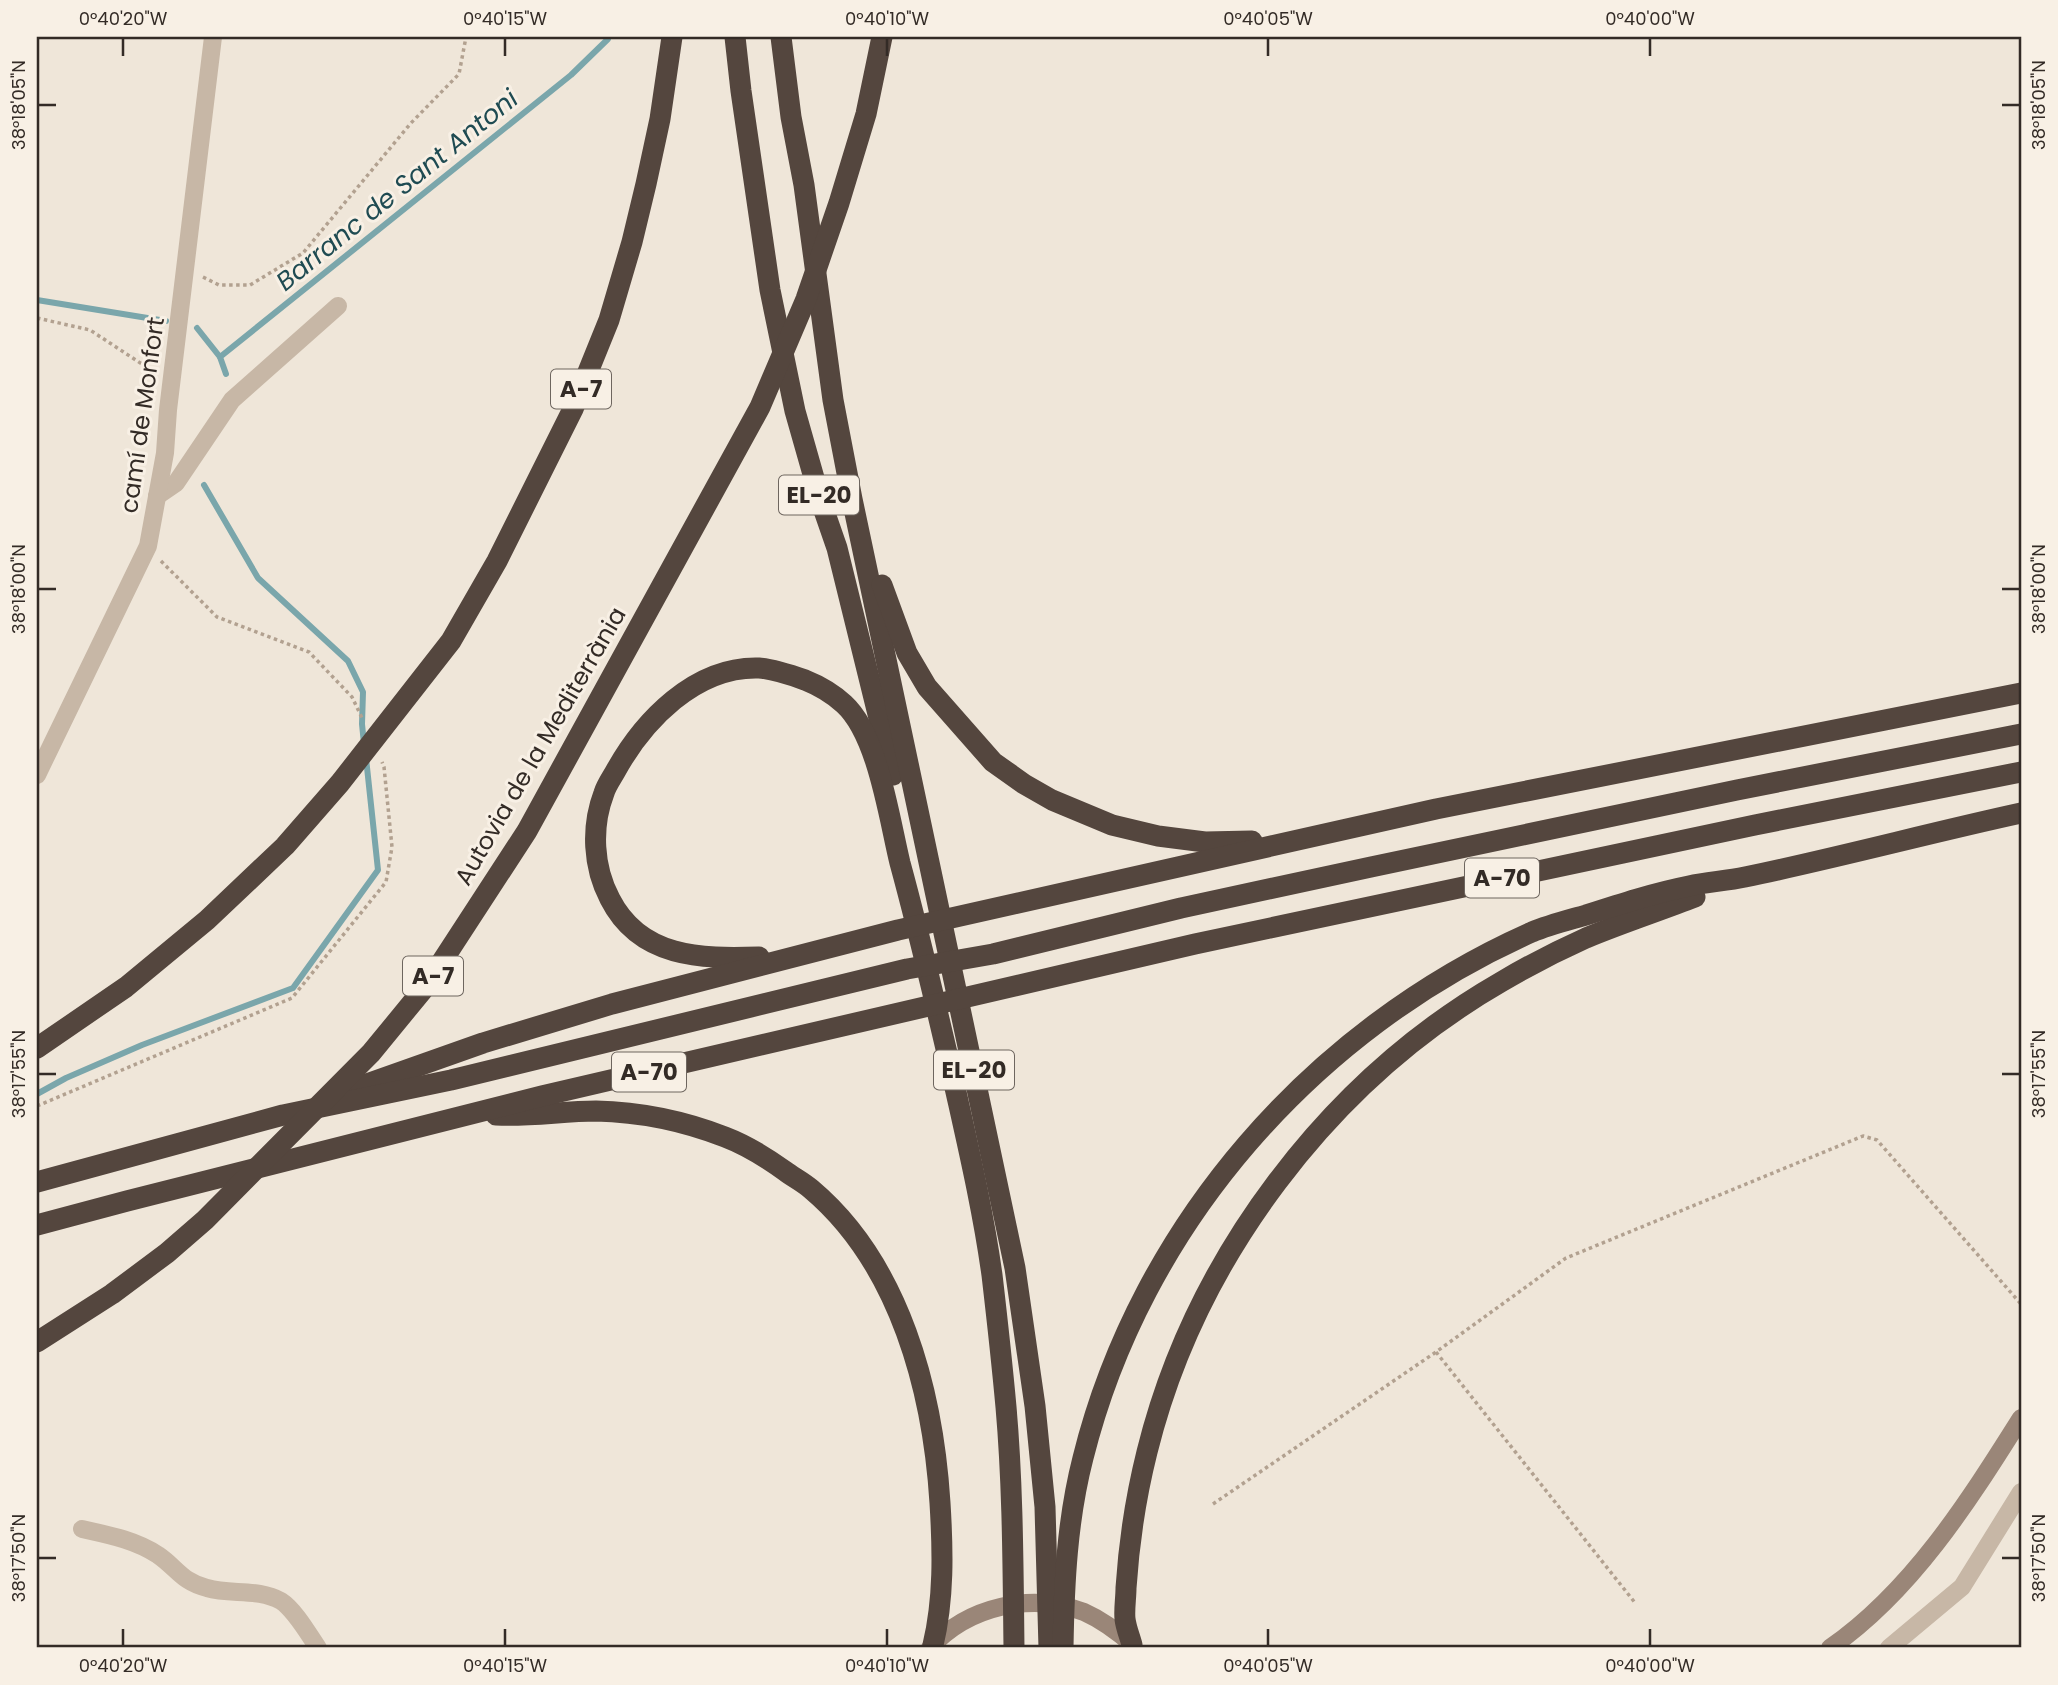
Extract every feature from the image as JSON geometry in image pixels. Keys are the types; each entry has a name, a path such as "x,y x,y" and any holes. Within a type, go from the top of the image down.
{"highway":[{"name":"A-7","path":"37,1048 126,987 207,920 285,846 340,783 451,641 497,561 573,409 610,320 646,184 660,119 672,37"},
{"name":"EL-20","path":"735,37 742,104 770,290 795,411 837,548 905,823 923,949 969,1149 991,1271 1007,1410 1014,1648"},
{"name":"EL-20","path":"781,37 833,400 1015,1268 1035,1406 1045,1507 1049,1648"},
{"name":"Autovia de la Mediterrània","path":"37,1342 112,1294 167,1253 205,1220 371,1053 426,986 527,831 760,407 806,299 839,203 866,114 882,37"},
{"path":"852,499 906,653 927,687 993,762 1052,800 1112,825 1158,836 1205,842 1292,841"},
{"path":"888,933 760,957 714,958 676,952 643,939 621,918 601,879 596,858 598,816 604,791 626,750 664,708 696,685 724,673 759,668 789,674 822,687 845,704 861,723 875,758 923,949"},
{"path":"283,1115 483,1043 612,1004 978,911 1436,809 2021,693"},
{"name":"A-70","path":"37,1182 283,1115 452,1080 906,970 993,954 1181,908 1371,867 2021,734"},
{"name":"A-70","path":"37,1225 391,1133 1195,944 1755,825 2021,772"},
{"path":"1063,1648 1067,1543 1082,1460 1096,1410 1137,1307 1206,1194 1264,1124 1333,1057 1382,1019 1479,958 1536,930 1687,886 1742,878 2021,813"},
{"path":"1134,1646 1125,1620 1133,1519 1151,1434 1188,1335 1217,1276 1273,1188 1315,1135 1359,1090 1415,1039 1453,1011 1500,982 1584,939 1742,878"},
{"path":"473,1114 523,1116 595,1111 632,1113 687,1125 726,1137 768,1158 811,1189 843,1222 873,1263 895,1304 910,1343 931,1429 939,1483 943,1569 938,1622 931,1647"}],"main road":[{"path":"1830,1648 1887,1600 1924,1558 1964,1506 2021,1418"},
{"path":"931,1647 955,1626 981,1613 1000,1606 1021,1603 1043,1603 1084,1612 1101,1621 1134,1646"}],"street":[{"name":"camí de Monfort","path":"37,775 148,547 165,453 213,37"},
{"path":"157,496 176,483 232,400 338,306"},
{"path":"1889,1648 1962,1587 2021,1492"},
{"path":"82,1529 137,1543 160,1557 186,1580 209,1589 260,1594 282,1602 318,1648"}],"path":[{"path":"186,268 219,285 250,285 303,253 411,124 459,74 466,37"},
{"path":"37,318 90,330 148,368 153,378"},
{"path":"1213,1504 1436,1352 1566,1258 1863,1136 1877,1140 2021,1304"},
{"path":"1436,1352 1636,1604"}],"waterway":[{"name":"Barranc de Sant Antoni","path":"226,374 220,357 571,75 608,39 607,37"},
{"path":"37,300 166,321"},
{"path":"197,328 220,357"},
{"name":"Barranc de Sant Antoni","path":"204,485 258,578 348,661 363,692 364,744"},
{"name":"Barranc de Sant Antoni","path":"37,1094 66,1078 142,1045 293,988 378,870 366,758"}]}
